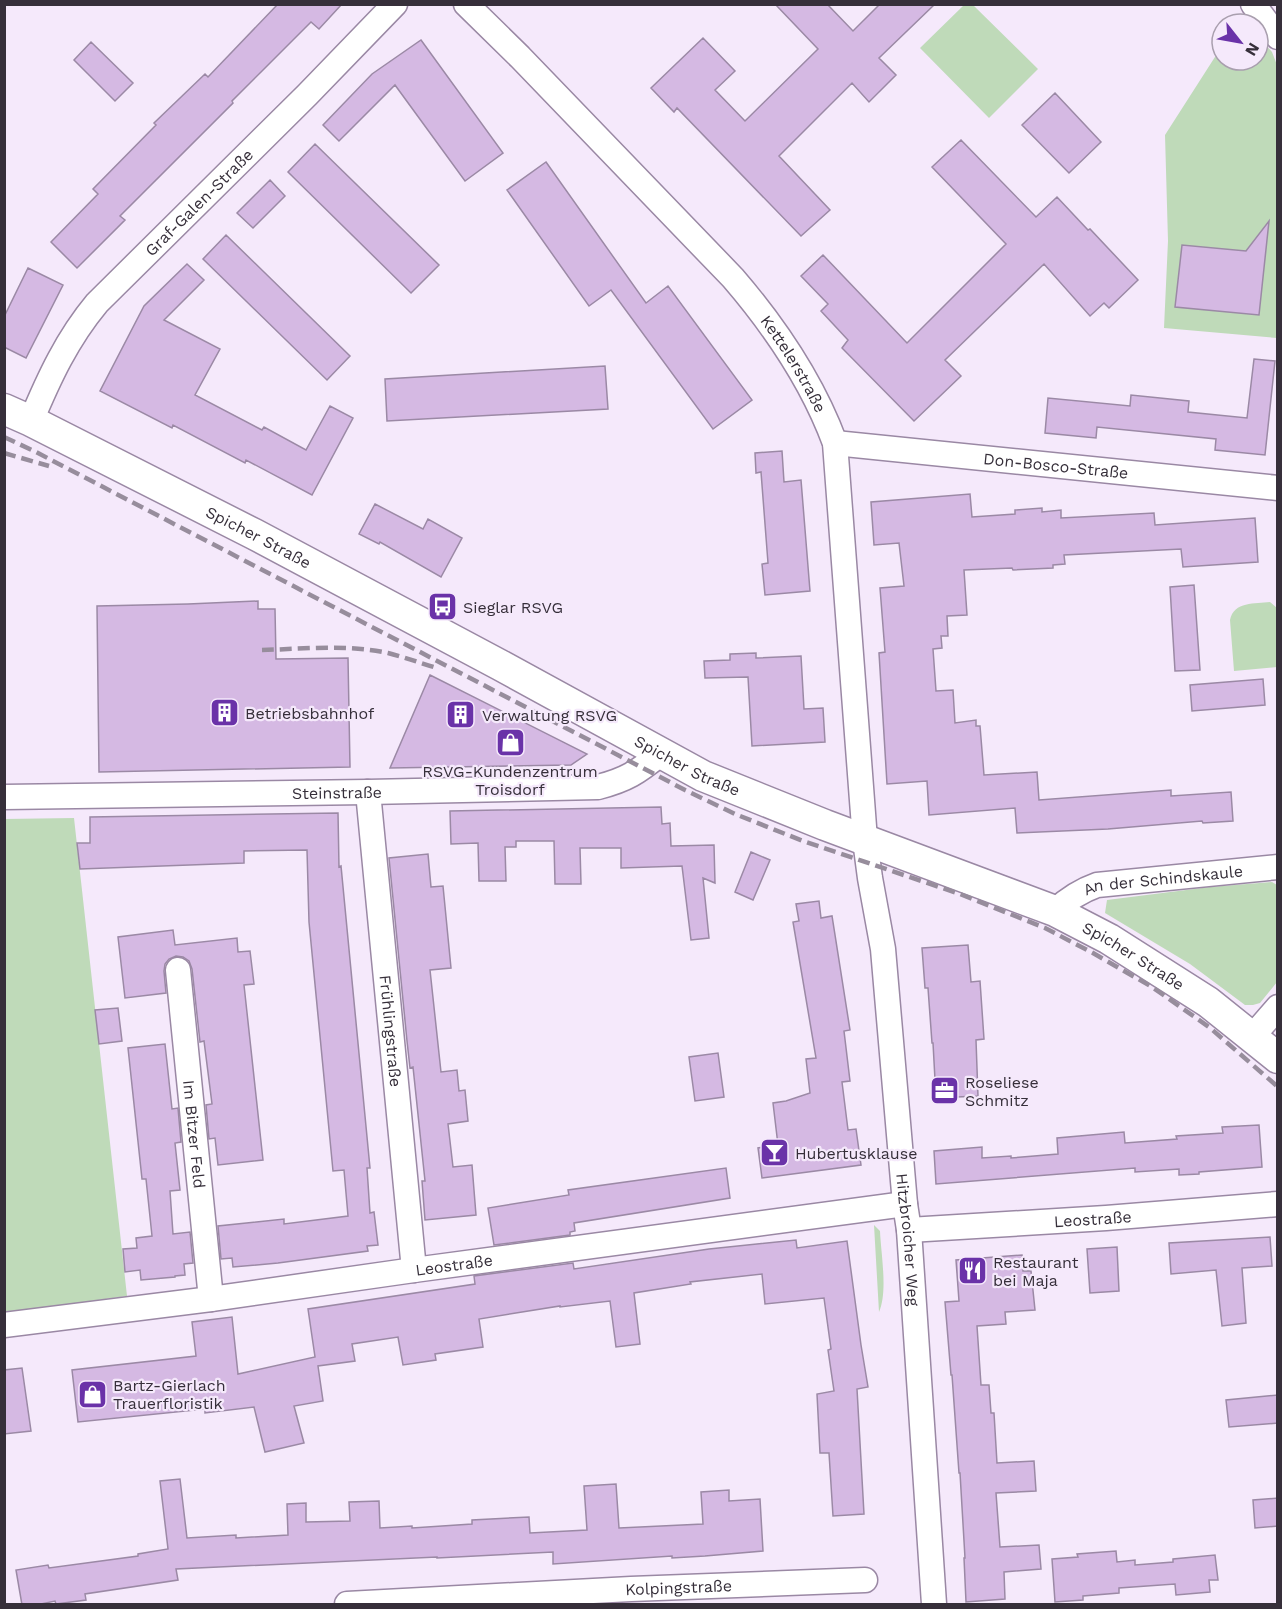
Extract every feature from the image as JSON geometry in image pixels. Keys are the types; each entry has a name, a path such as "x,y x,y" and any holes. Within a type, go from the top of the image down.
{"street":[{"name":"Graf-Galen-Straße","path":"18,415 50,375 82,321 97,303 307,95 395,4"},
{"name":"Kettelerstraße","path":"466,4 733,278 752,300 799,366 816,397 835,443 865,840"},
{"path":"1253,4 1278,37"},
{"name":"Spicher Straße","path":"18,415 254,534 703,776 1055,911 1109,939 1161,971 1208,1002 1278,1058"},
{"name":"Don-Bosco-Straße","path":"835,443 1278,488"},
{"name":"Steinstraße","path":"4,797 598,787 634,774 660,754"},
{"name":"Frühlingstraße","path":"368,792 414,1270"},
{"name":"Hitzbroicher Weg","path":"865,840 883,949 909,1230 934,1605"},
{"name":"An der Schindskaule","path":"1055,911 1070,898 1097,885 1278,867"},
{"name":"Im Bitzer Feld","path":"178,970 211,1299"},
{"path":"1252,1037 1278,1007"},
{"name":"Leostraße","path":"4,1325 905,1204"},
{"name":"Leostraße","path":"909,1230 1278,1204"},
{"name":"Kolpingstraße","path":"347,1605 631,1597 865,1580"}],"green space":[{"path":"964,5 973,5 1038,69 989,118 920,48"},
{"path":"1270,50 1272,52 1277,65 1277,338 1164,328 1168,241 1165,135 1210,65 1210,72 1270,72"},
{"path":"1270,602 1277,608 1277,667 1234,671 1230,620 1232,614 1240,606"},
{"path":"74,818 127,1296 5,1313 4,819"},
{"path":"1272,882 1277,885 1277,982 1260,1003 1253,1005 1245,1005 1190,964 1105,913 1107,900"},
{"path":"874,1225 880,1231 883,1273 882,1304 879,1312"}],"building":[{"path":"278,4 342,4 319,29 311,22 120,216 125,220 77,268 51,242 98,194 93,189 156,125 154,123 205,74 208,77"},
{"path":"775,4 827,4 853,31 880,4 935,4 879,58 896,75 869,102 852,83 779,156 830,210 801,236 677,108 674,112 651,88 703,38 735,71 715,90 745,121 818,49"},
{"path":"421,40 503,153 465,181 395,85 339,141 323,125 372,74"},
{"path":"91,42 133,83 115,101 74,60"},
{"path":"1055,93 1101,142 1069,173 1022,125"},
{"path":"961,140 1036,217 1057,197 1138,280 1109,308 1104,303 1090,316 1044,264 945,360 961,376 914,421 842,348 848,340 821,311 828,304 801,276 823,255 907,343 1006,244 932,167"},
{"path":"315,144 439,265 411,293 288,172"},
{"path":"546,162 646,303 668,286 752,400 713,429 611,290 589,306 507,190"},
{"path":"270,180 285,196 253,228 237,213"},
{"path":"1269,221 1259,315 1175,307 1182,245 1246,251"},
{"path":"226,235 350,356 327,380 203,259"},
{"path":"187,264 204,280 164,320 220,349 195,395 262,430 264,427 306,450 330,406 353,418 312,495 246,460 245,463 173,425 172,428 100,391 144,306"},
{"path":"28,268 63,285 26,358 4,347 4,317"},
{"path":"1254,359 1275,361 1265,455 1215,450 1216,439 1097,427 1096,438 1045,433 1048,398 1130,406 1131,395 1189,401 1188,412 1247,418"},
{"path":"605,366 608,409 387,421 385,379"},
{"path":"782,451 784,482 801,480 810,591 765,595 762,564 768,563 761,472 756,473 755,453"},
{"path":"970,494 972,517 1015,514 1015,510 1042,508 1042,512 1061,510 1061,518 1154,513 1155,525 1255,518 1258,562 1183,567 1181,549 1064,555 1065,564 1053,565 1053,568 964,570 967,615 947,616 948,636 941,636 942,648 933,649 936,691 953,690 955,723 976,720 976,726 980,726 984,775 1037,772 1039,800 1171,790 1171,796 1231,792 1233,821 1017,833 1015,808 929,815 927,781 887,784 879,653 885,652 880,588 904,586 899,543 874,545 871,502"},
{"path":"375,504 423,529 428,519 462,538 441,577 380,542 379,544 359,534"},
{"path":"1194,585 1200,670 1175,671 1170,587"},
{"name":"Betriebsbahnhof","path":"258,601 258,609 275,609 276,659 348,658 350,767 99,772 97,606"},
{"path":"756,653 756,658 801,656 804,709 823,708 825,742 752,746 748,677 705,678 704,661 730,660 730,654"},
{"name":"Verwaltung RSVG","path":"430,675 587,754 571,765 390,768"},
{"path":"1263,679 1265,705 1192,711 1190,685"},
{"path":"661,807 662,824 670,823 671,846 714,845 715,883 703,878 709,938 691,940 682,866 621,868 621,848 580,848 581,884 555,884 554,841 516,841 516,847 505,847 506,881 479,881 478,843 451,844 450,811"},
{"path":"338,813 339,867 341,866 370,1168 367,1168 370,1213 374,1212 378,1245 367,1246 368,1251 233,1267 232,1258 221,1259 218,1226 284,1219 284,1224 348,1216 344,1170 333,1171 309,922 307,850 244,851 244,863 80,869 77,843 90,843 90,817"},
{"path":"751,852 770,860 753,900 735,892"},
{"path":"428,854 431,887 443,886 451,968 430,970 441,1072 457,1070 459,1091 465,1090 468,1121 448,1124 453,1167 472,1165 476,1215 425,1220 422,1181 425,1181 413,1067 410,1068 389,858"},
{"path":"819,901 821,918 832,916 850,1030 844,1031 850,1081 842,1082 848,1130 856,1129 861,1165 762,1178 758,1148 778,1145 773,1103 810,1093 806,1059 816,1058 793,922 799,921 796,904"},
{"path":"173,930 175,945 237,938 238,952 250,951 254,984 244,985 263,1160 218,1165 215,1138 209,1139 206,1105 212,1104 204,1041 200,1042 192,969 189,961 176,956 165,964 166,993 125,998 118,937"},
{"path":"968,945 971,982 980,981 984,1039 976,1040 978,1096 936,1098 928,988 925,988 922,948"},
{"path":"118,1008 122,1041 99,1044 95,1010"},
{"path":"165,1044 172,1109 178,1108 181,1142 175,1143 180,1190 170,1191 173,1234 190,1232 193,1263 184,1264 185,1275 141,1280 140,1270 125,1272 123,1249 137,1248 136,1238 152,1236 146,1179 142,1179 128,1048"},
{"path":"718,1053 724,1097 695,1101 689,1057"},
{"path":"1259,1125 1262,1167 1179,1175 1179,1169 1135,1172 1135,1168 936,1184 934,1151 982,1147 982,1158 1011,1156 1011,1158 1058,1154 1057,1138 1124,1132 1125,1143 1223,1133 1222,1127"},
{"path":"726,1168 730,1198 574,1223 575,1231 570,1232 570,1235 494,1245 488,1208 569,1195 568,1190"},
{"path":"1270,1237 1272,1266 1242,1268 1246,1323 1222,1326 1216,1270 1171,1274 1169,1243"},
{"path":"796,1240 797,1248 847,1241 868,1387 857,1389 864,1514 833,1516 829,1453 820,1453 817,1394 834,1391 824,1298 765,1304 762,1274 690,1282 691,1284 634,1293 640,1344 616,1347 610,1301 560,1306 479,1319 483,1347 435,1354 436,1360 403,1365 398,1337 352,1344 355,1361 318,1366 323,1401 294,1406 304,1443 265,1452 254,1407 205,1413 205,1409 78,1422 72,1370 196,1356 192,1322 232,1317 238,1374 315,1357 308,1309 475,1284 474,1276 573,1263 574,1269 709,1249"},
{"path":"1117,1247 1119,1291 1090,1293 1087,1249"},
{"path":"1022,1255 1023,1271 1031,1271 1035,1310 1005,1312 1006,1324 977,1326 981,1385 989,1385 991,1413 994,1413 997,1463 1034,1461 1036,1491 996,1493 1000,1547 1039,1545 1041,1569 1004,1572 1005,1599 966,1602 960,1473 945,1302 959,1301 956,1260"},
{"path":"22,1368 31,1431 4,1434 4,1370"},
{"path":"1278,1395 1278,1423 1229,1427 1226,1400"},
{"path":"180,1479 187,1538 288,1535 287,1504 306,1503 306,1522 350,1521 349,1502 379,1501 380,1528 472,1524 472,1520 529,1517 530,1533 587,1530 584,1486 616,1484 619,1528 703,1524 701,1492 729,1490 729,1501 760,1499 763,1551 553,1564 553,1552 176,1569 178,1580 85,1594 86,1600 22,1605 16,1570 138,1556 138,1554 168,1549 160,1481"},
{"path":"1278,1498 1278,1526 1255,1528 1253,1500"},
{"path":"1116,1551 1117,1562 1135,1560 1135,1565 1215,1555 1218,1580 1209,1580 1210,1592 1176,1595 1175,1584 1119,1588 1119,1593 1083,1596 1083,1600 1055,1602 1052,1559 1078,1557 1077,1554"}],"railway":[{"path":"4,437 735,814 803,841 960,894 1045,928 1152,987 1209,1027 1278,1087"},
{"path":"4,453 49,466"},
{"path":"262,650 325,648 372,650 437,668"}],"place":[{"name":"Sieglar RSVG","path":"442,607"},
{"name":"Betriebsbahnhof","path":"224,713"},
{"name":"Verwaltung RSVG","path":"461,715"},
{"name":"RSVG-Kundenzentrum Troisdorf","path":"510,743"},
{"name":"Roseliese Schmitz","path":"944,1091"},
{"name":"Hubertusklause","path":"774,1153"},
{"name":"Restaurant bei Maja","path":"972,1271"},
{"name":"Bartz-Gierlach Trauerfloristik","path":"92,1394"}]}
